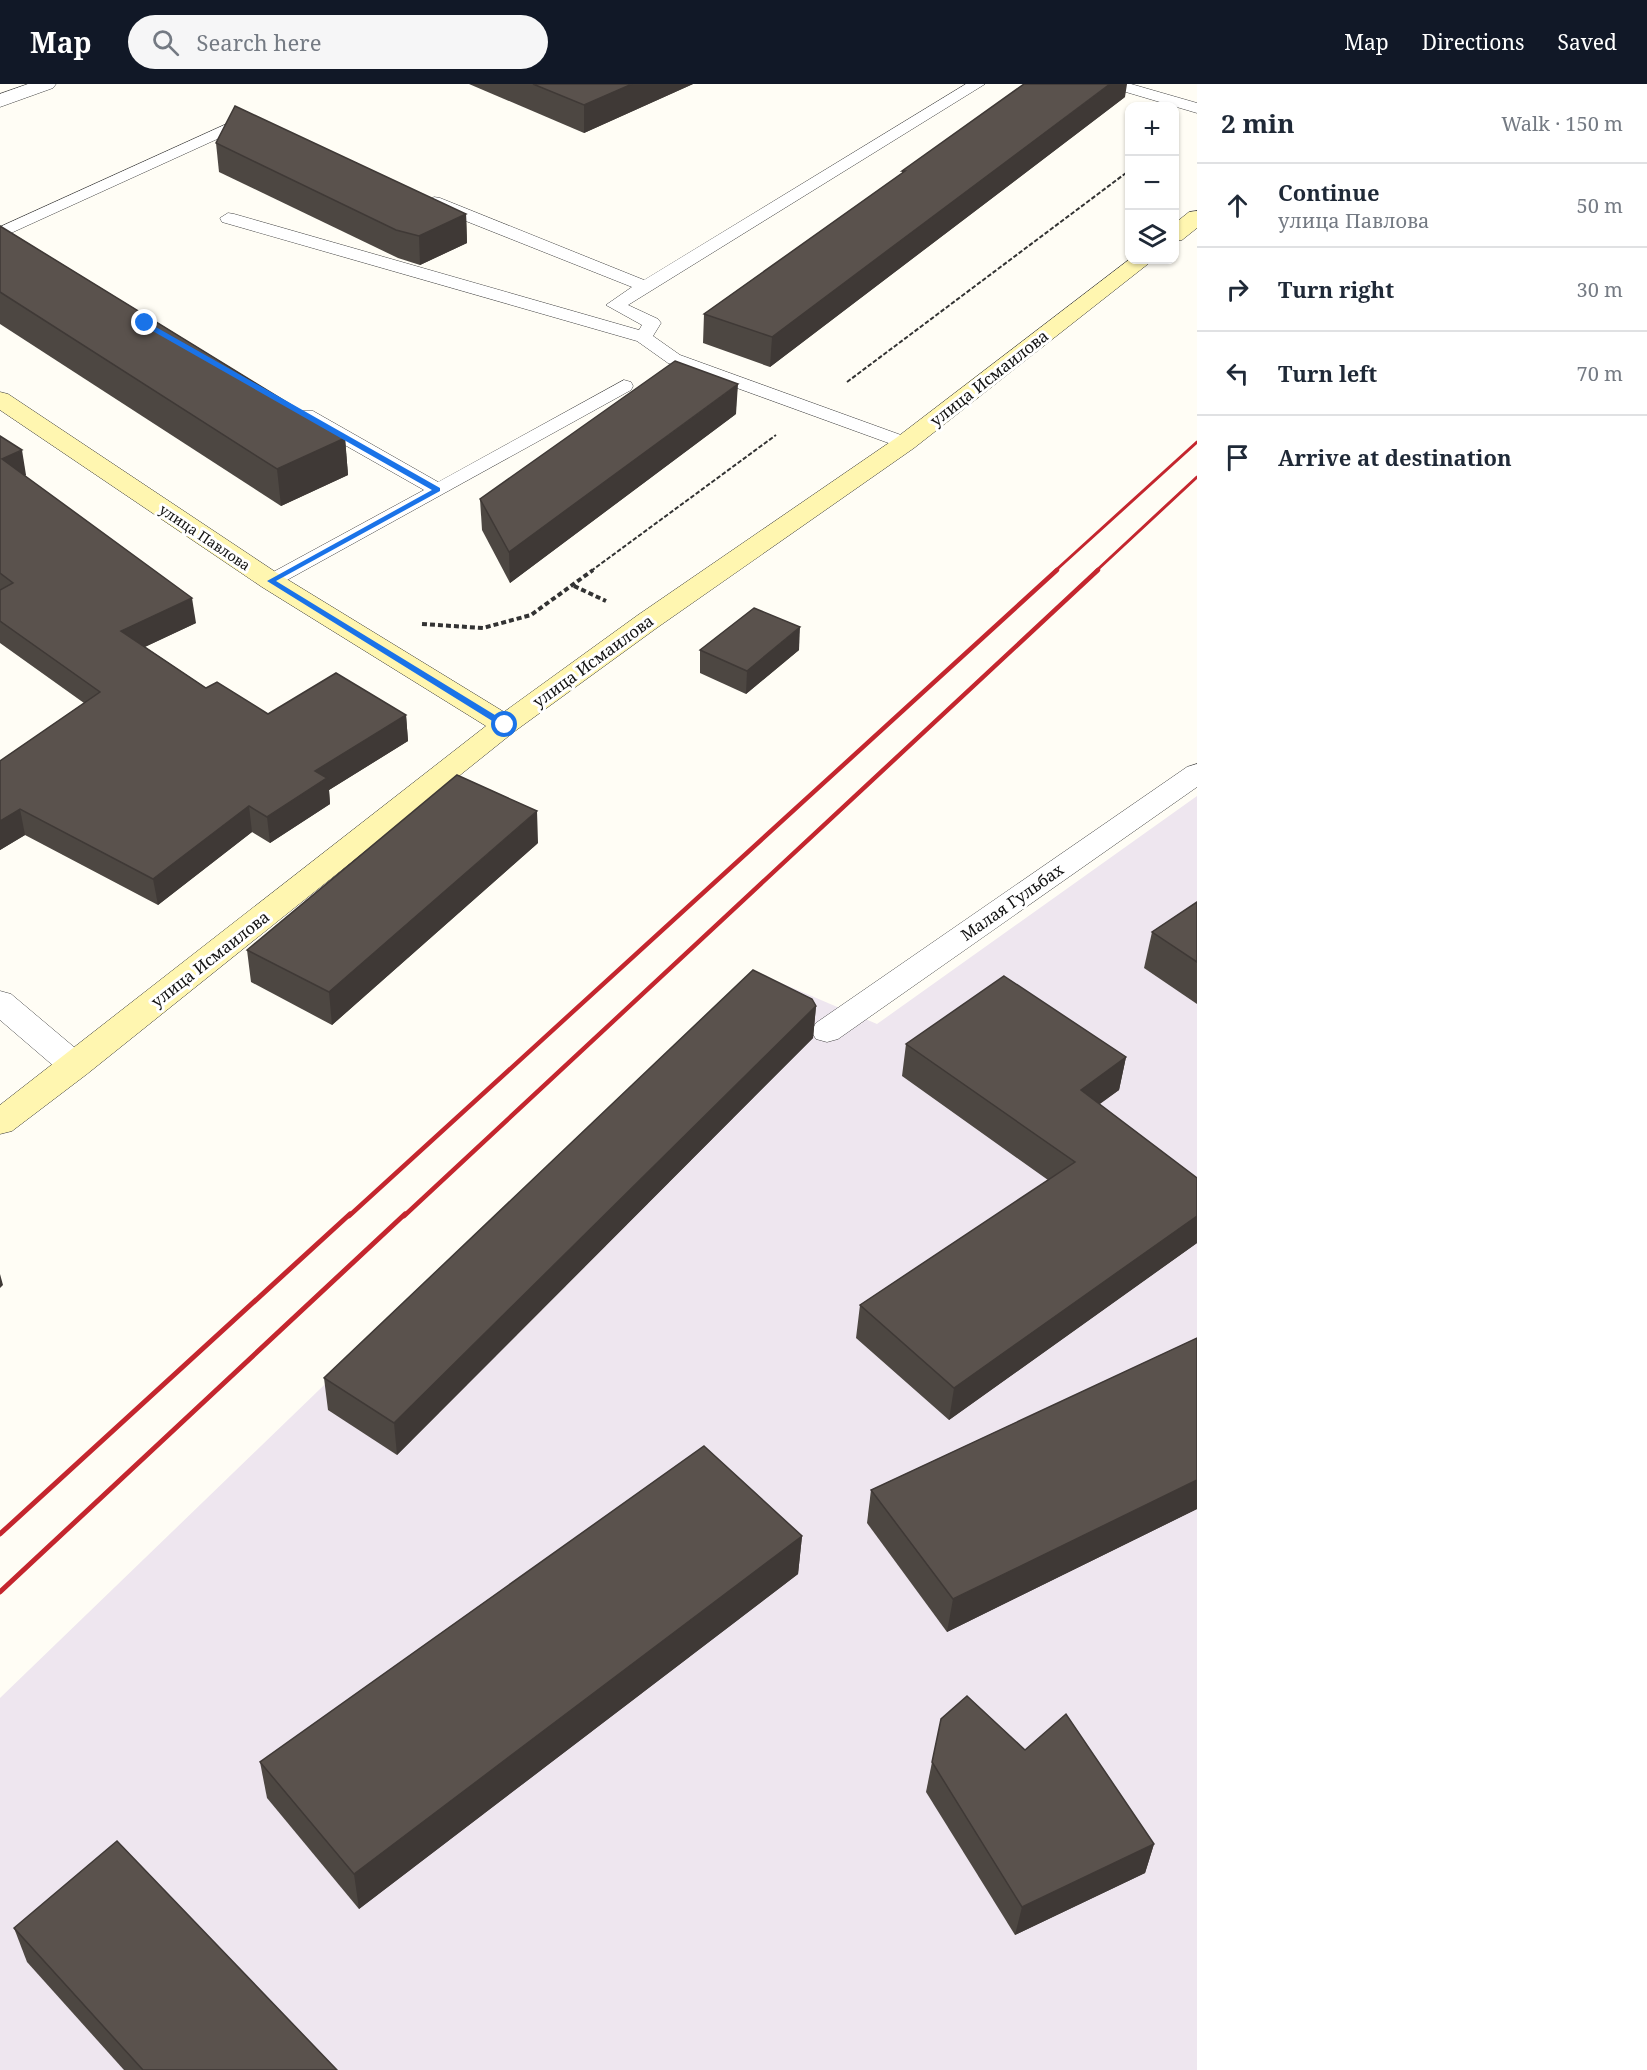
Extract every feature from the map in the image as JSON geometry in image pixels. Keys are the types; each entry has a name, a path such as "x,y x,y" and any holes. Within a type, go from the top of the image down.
{"main road":[{"path":"1179,231 1197,217"},
{"name":"улица Исмаилова","path":"0,1122 75,1066 505,725 648,621 905,443 1137,264"},
{"name":"улица Павлова","path":"0,399 271,581 505,725"}],"street":[{"path":"1,101 46,84"},
{"name":"Малая Гульбах","path":"827,1031 1197,773"},
{"path":"0,1002 75,1066"}],"lane":[{"path":"643,337 652,323 615,305 978,84"},
{"path":"1114,84 1197,108"},
{"path":"0,233 231,127"},
{"path":"415,194 645,286"},
{"path":"228,218 643,337 674,359 905,443"},
{"path":"271,581 624,386"},
{"path":"286,404 438,490"}],"path":[{"path":"411,623 483,628 531,615 1125,174"}],"shaded area":[{"path":"1197,796 1197,2070 0,2070 0,1698 753,971 877,1024"}],"building":[{"path":"533,84 632,84 584,105"},
{"path":"1024,84 1110,84 772,337 704,314 905,171 902,171"},
{"path":"235,106 466,214 419,236 396,230 216,143"},
{"path":"0,226 345,438 277,469 0,292"},
{"path":"675,361 738,384 509,552 480,499"},
{"path":"0,436 22,450 2,459 192,598 121,631 206,688 217,682 268,714 336,673 406,715 315,771 327,778 267,817 249,806 153,879 20,809 0,821 0,761 100,692 0,621 0,590 13,583 0,573"},
{"path":"754,608 800,627 747,671 700,650"},
{"path":"457,775 537,811 329,992 247,950"},
{"path":"1197,902 1197,962 1152,932"},
{"path":"753,970 812,999 816,1006 394,1423 324,1378"},
{"path":"1004,976 1126,1057 1081,1090 1197,1178 1197,1216 954,1388 860,1305 1075,1162 906,1044"},
{"path":"1197,1338 1197,1480 953,1599 871,1490"},
{"path":"704,1446 802,1536 354,1874 260,1762"},
{"path":"967,1696 1025,1750 1066,1714 1154,1844 1022,1907 932,1762 941,1719"},
{"path":"117,1841 337,2070 143,2070 14,1928"}],"railway":[{"path":"1055,571 1197,442"},
{"path":"1096,571 1197,477"},
{"path":"349,1216 1057,570"},
{"path":"404,1216 1098,570"},
{"path":"0,1534 350,1214"},
{"path":"0,1592 405,1214"}],"route":[{"path":"145,323 438,490 271,581 505,725"}]}
